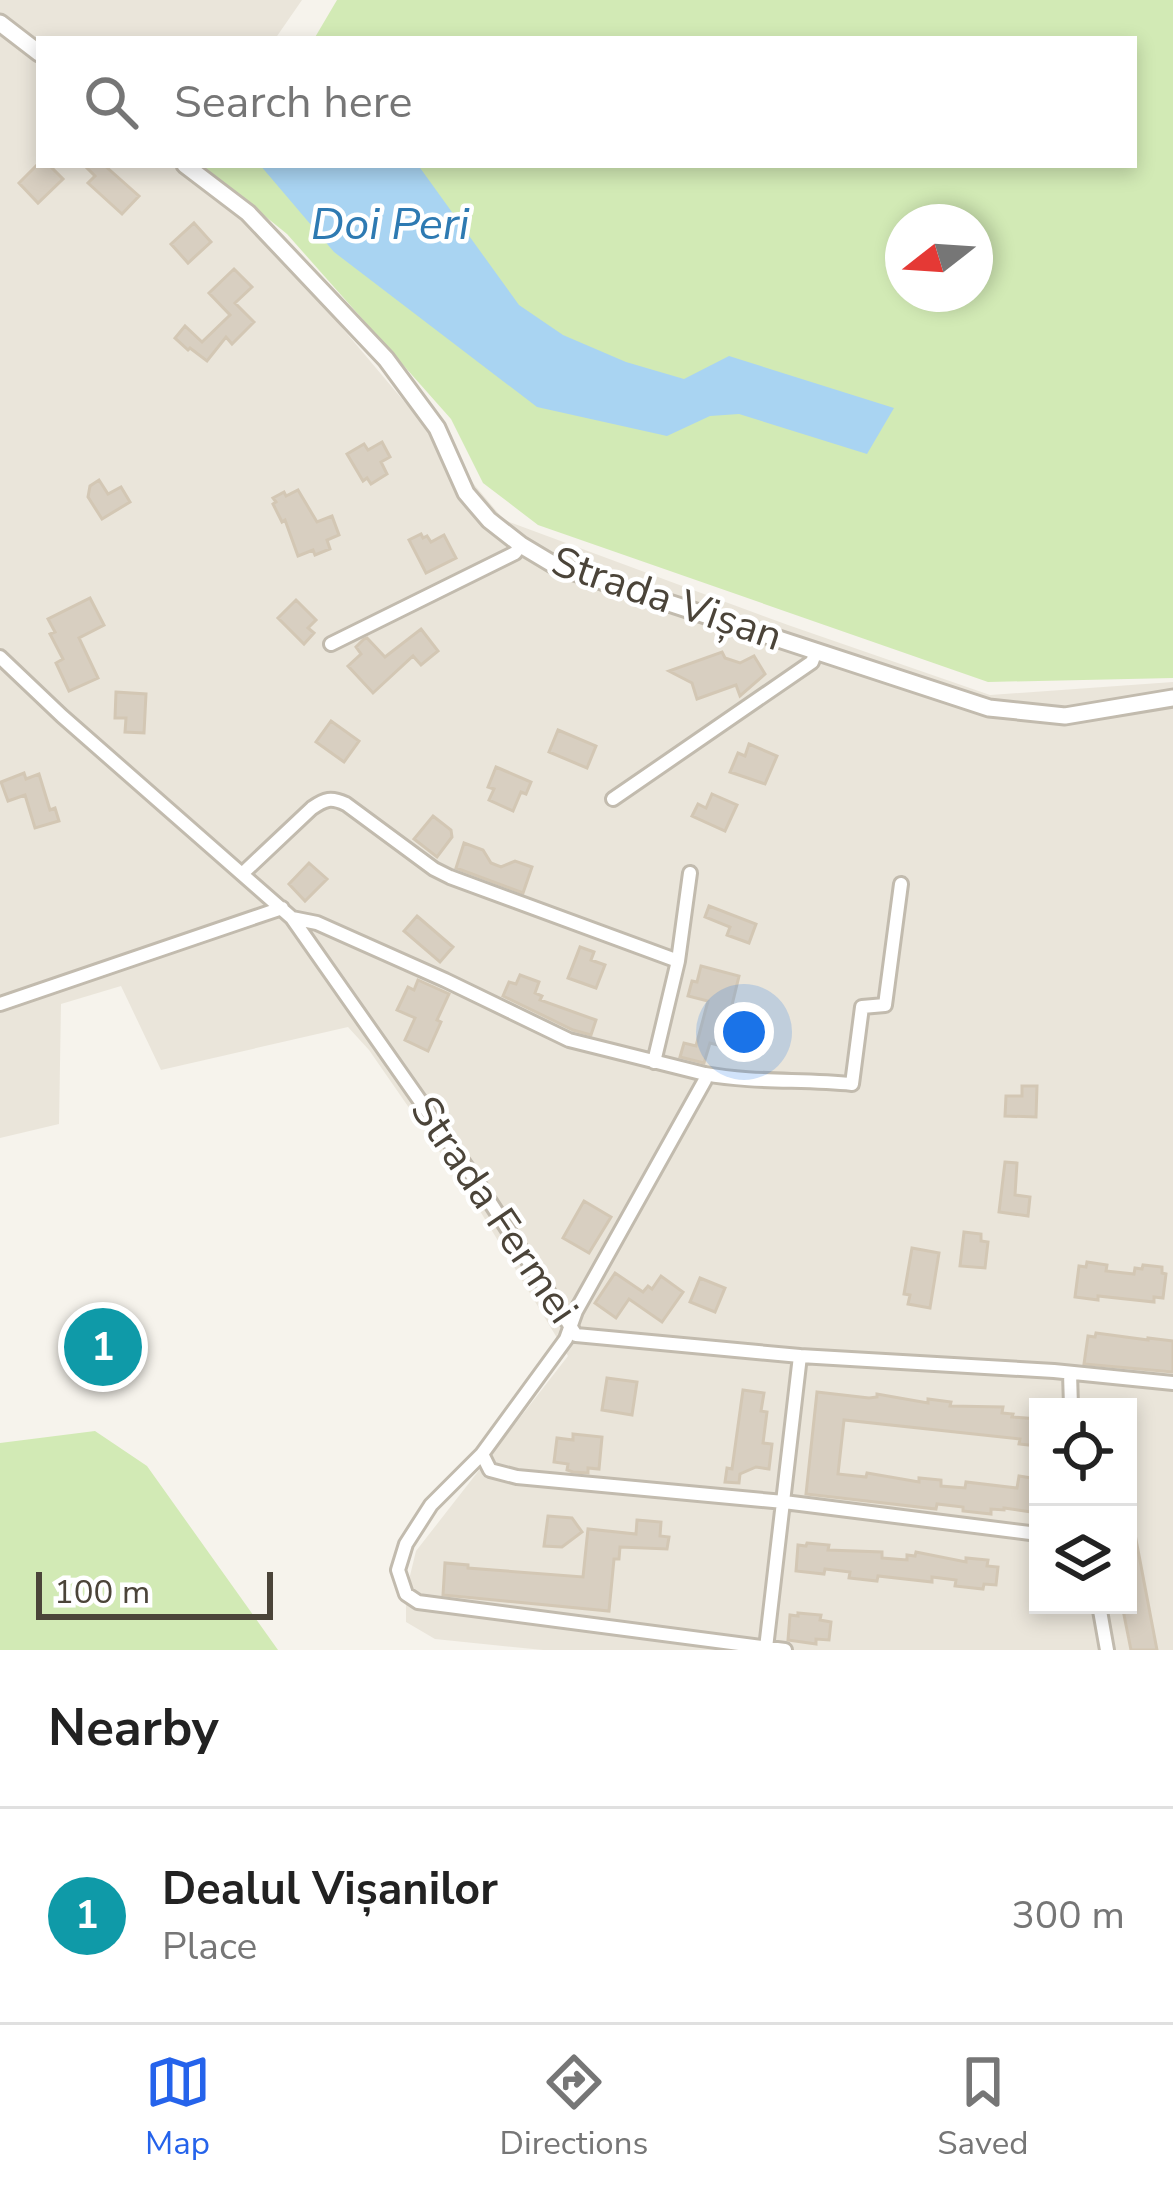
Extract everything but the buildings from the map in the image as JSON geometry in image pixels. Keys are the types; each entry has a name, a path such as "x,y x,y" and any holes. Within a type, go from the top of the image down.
{"street":[{"path":"0,23 36,51"},
{"name":"Strada Vișan","path":"189,168 248,213 386,359 437,428 466,493 490,520 556,566 988,708 1065,716 1173,698"},
{"path":"331,644 515,553 520,544"},
{"path":"613,799 812,662 817,651"},
{"name":"Strada Fermei","path":"0,658 287,913 479,1185 577,1335 1173,1384"},
{"path":"243,873 312,808 334,799 450,877 678,961"},
{"path":"654,1062 678,961 690,873"},
{"path":"0,1004 287,913 445,980 569,1040 737,1080 852,1084 862,1007 885,1005 901,884"},
{"path":"705,1074 576,1311 566,1339 482,1454 431,1505 406,1544 398,1570 406,1594 418,1602 784,1650"},
{"path":"766,1648 800,1356"},
{"path":"1070,1372 1071,1398"},
{"path":"482,1454 490,1470 517,1477 784,1502 1029,1533"},
{"path":"1101,1614 1107,1650"}],"shaded area":[{"path":"0,0 302,0 277,36 36,36 36,168 208,168 504,520 990,695 1173,682 1173,1650 543,1650 435,1639 406,1622 406,1592 416,1551 568,1356 477,1206 348,1027 161,1070 121,986 61,1004 59,1124 0,1138"}],"green space":[{"path":"337,0 1173,0 1173,678 988,682 538,525 483,483 451,419 287,234 206,168 1137,168 1137,36 316,36"},
{"path":"95,1431 147,1466 278,1650 0,1650 0,1443"}],"water":[{"name":"Doi Peri","path":"263,168 420,168 519,305 563,335 626,362 684,379 729,356 894,408 867,454 739,414 710,416 667,436 537,407 334,252"}],"place":[{"name":"Dealul Vișanilor","path":"103,1347"}]}
